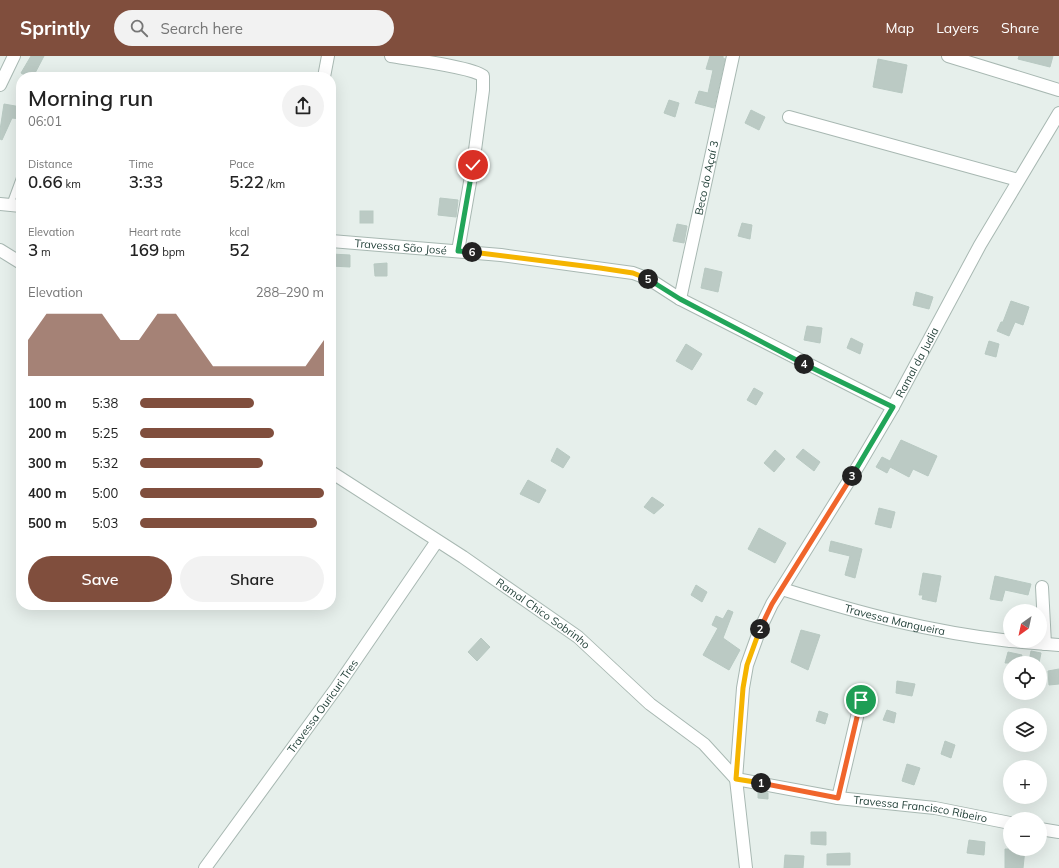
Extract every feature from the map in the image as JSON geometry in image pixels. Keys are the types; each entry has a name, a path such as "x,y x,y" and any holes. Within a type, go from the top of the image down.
{"street":[{"path":"0,85 14,56"},
{"path":"325,72 328,56"},
{"path":"391,56 476,72 483,76 483,90 473,165 458,251"},
{"name":"Beco do Açaí 3","path":"680,299 732,56"},
{"path":"948,56 1059,90"},
{"name":"Ramal da Judia","path":"746,868 736,779 743,688 747,665 760,629 782,589 893,407 980,245 1059,113"},
{"path":"788,117 1018,180"},
{"name":"Travessa São José","path":"336,241 458,251 560,262 633,273 649,279 680,299 893,407"},
{"path":"0,250 16,259"},
{"name":"Ramal Chico Sobrinho","path":"336,475 463,557 578,637 650,704 704,744 736,779"},
{"name":"Travessa Ouricuri Tres","path":"205,868 337,687 438,541"},
{"path":"1042,587 1043,604"},
{"name":"Travessa Mangueira","path":"782,589 912,626 1003,640"},
{"name":"Travessa Mangueira","path":"1047,644 1059,645"},
{"path":"838,798 861,700"},
{"name":"Travessa Francisco Ribeiro","path":"736,779 838,798 936,808 1003,821"},
{"path":"1047,829 1059,832"}],"lane":[{"path":"10,205 16,189"}],"building":[{"path":"31,56 44,56 36,72 22,72"},
{"path":"710,56 723,56 725,59 714,108 695,103 699,91 708,93 713,70 706,69"},
{"path":"1019,56 1053,56 1050,67 1018,59"},
{"path":"878,59 907,65 902,93 873,87"},
{"path":"669,100 679,103 675,117 664,113"},
{"path":"4,104 16,106 16,118 12,118 2,140 0,139"},
{"path":"751,110 765,117 759,130 745,123"},
{"path":"440,198 458,200 456,217 438,215"},
{"path":"360,211 373,211 373,223 360,223"},
{"path":"742,223 752,225 750,239 738,236"},
{"path":"677,224 687,226 684,243 673,241"},
{"path":"336,254 350,255 350,267 336,266"},
{"path":"387,263 387,276 375,276 374,264"},
{"path":"705,268 722,272 718,292 701,288"},
{"path":"916,292 933,297 929,309 913,305"},
{"path":"1011,301 1029,307 1023,325 1015,322 1009,336 997,331 1001,322 1003,322"},
{"path":"807,326 822,328 820,343 804,340"},
{"path":"851,338 863,344 860,354 847,348"},
{"path":"989,341 999,344 996,357 985,354"},
{"path":"686,344 702,354 692,370 676,361"},
{"path":"754,388 763,393 756,405 747,400"},
{"path":"901,440 937,456 928,476 913,469 909,477 890,467 887,473 876,467 882,457 890,461"},
{"path":"557,448 570,457 563,468 551,461"},
{"path":"803,449 820,462 814,471 796,457"},
{"path":"775,450 785,459 774,472 764,463"},
{"path":"528,480 546,490 539,503 520,494"},
{"path":"652,497 664,505 654,514 644,507"},
{"path":"879,508 895,512 891,528 875,524"},
{"path":"759,528 786,543 775,563 748,549"},
{"path":"831,541 862,549 855,578 845,575 850,556 829,551"},
{"path":"923,573 941,576 936,602 922,599 923,595 919,595"},
{"path":"995,576 1031,584 1028,595 1005,590 1002,601 990,599"},
{"path":"696,585 707,592 702,602 691,595"},
{"path":"728,610 733,612 723,638 740,650 729,670 703,655 718,628 712,625 716,616 723,619"},
{"path":"801,630 820,635 808,670 791,662"},
{"path":"481,638 490,647 477,661 468,652"},
{"path":"1031,651 1041,653 1040,656 1030,656"},
{"path":"1008,652 1022,655 1022,656 1007,656"},
{"path":"1059,669 1059,684 1049,685 1048,671"},
{"path":"897,681 915,684 912,696 896,693"},
{"path":"887,710 896,713 894,723 883,720"},
{"path":"819,711 828,714 825,724 816,721"},
{"path":"945,741 955,745 951,758 941,754"},
{"path":"907,764 920,768 914,785 902,781"},
{"path":"758,791 768,793 768,799 758,798"},
{"path":"811,832 826,832 826,845 811,844"},
{"path":"969,840 985,842 984,855 967,853"},
{"path":"850,853 850,865 827,865 827,854"},
{"path":"785,855 804,856 803,868 784,868"},
{"path":"1005,856 1024,856 1023,868 1005,868"}],"route":[{"path":"473,165 458,251 560,262 633,273 649,279 680,299 794,359 893,407 772,604 760,629 747,665 743,688 736,779 838,798 861,700"}]}
